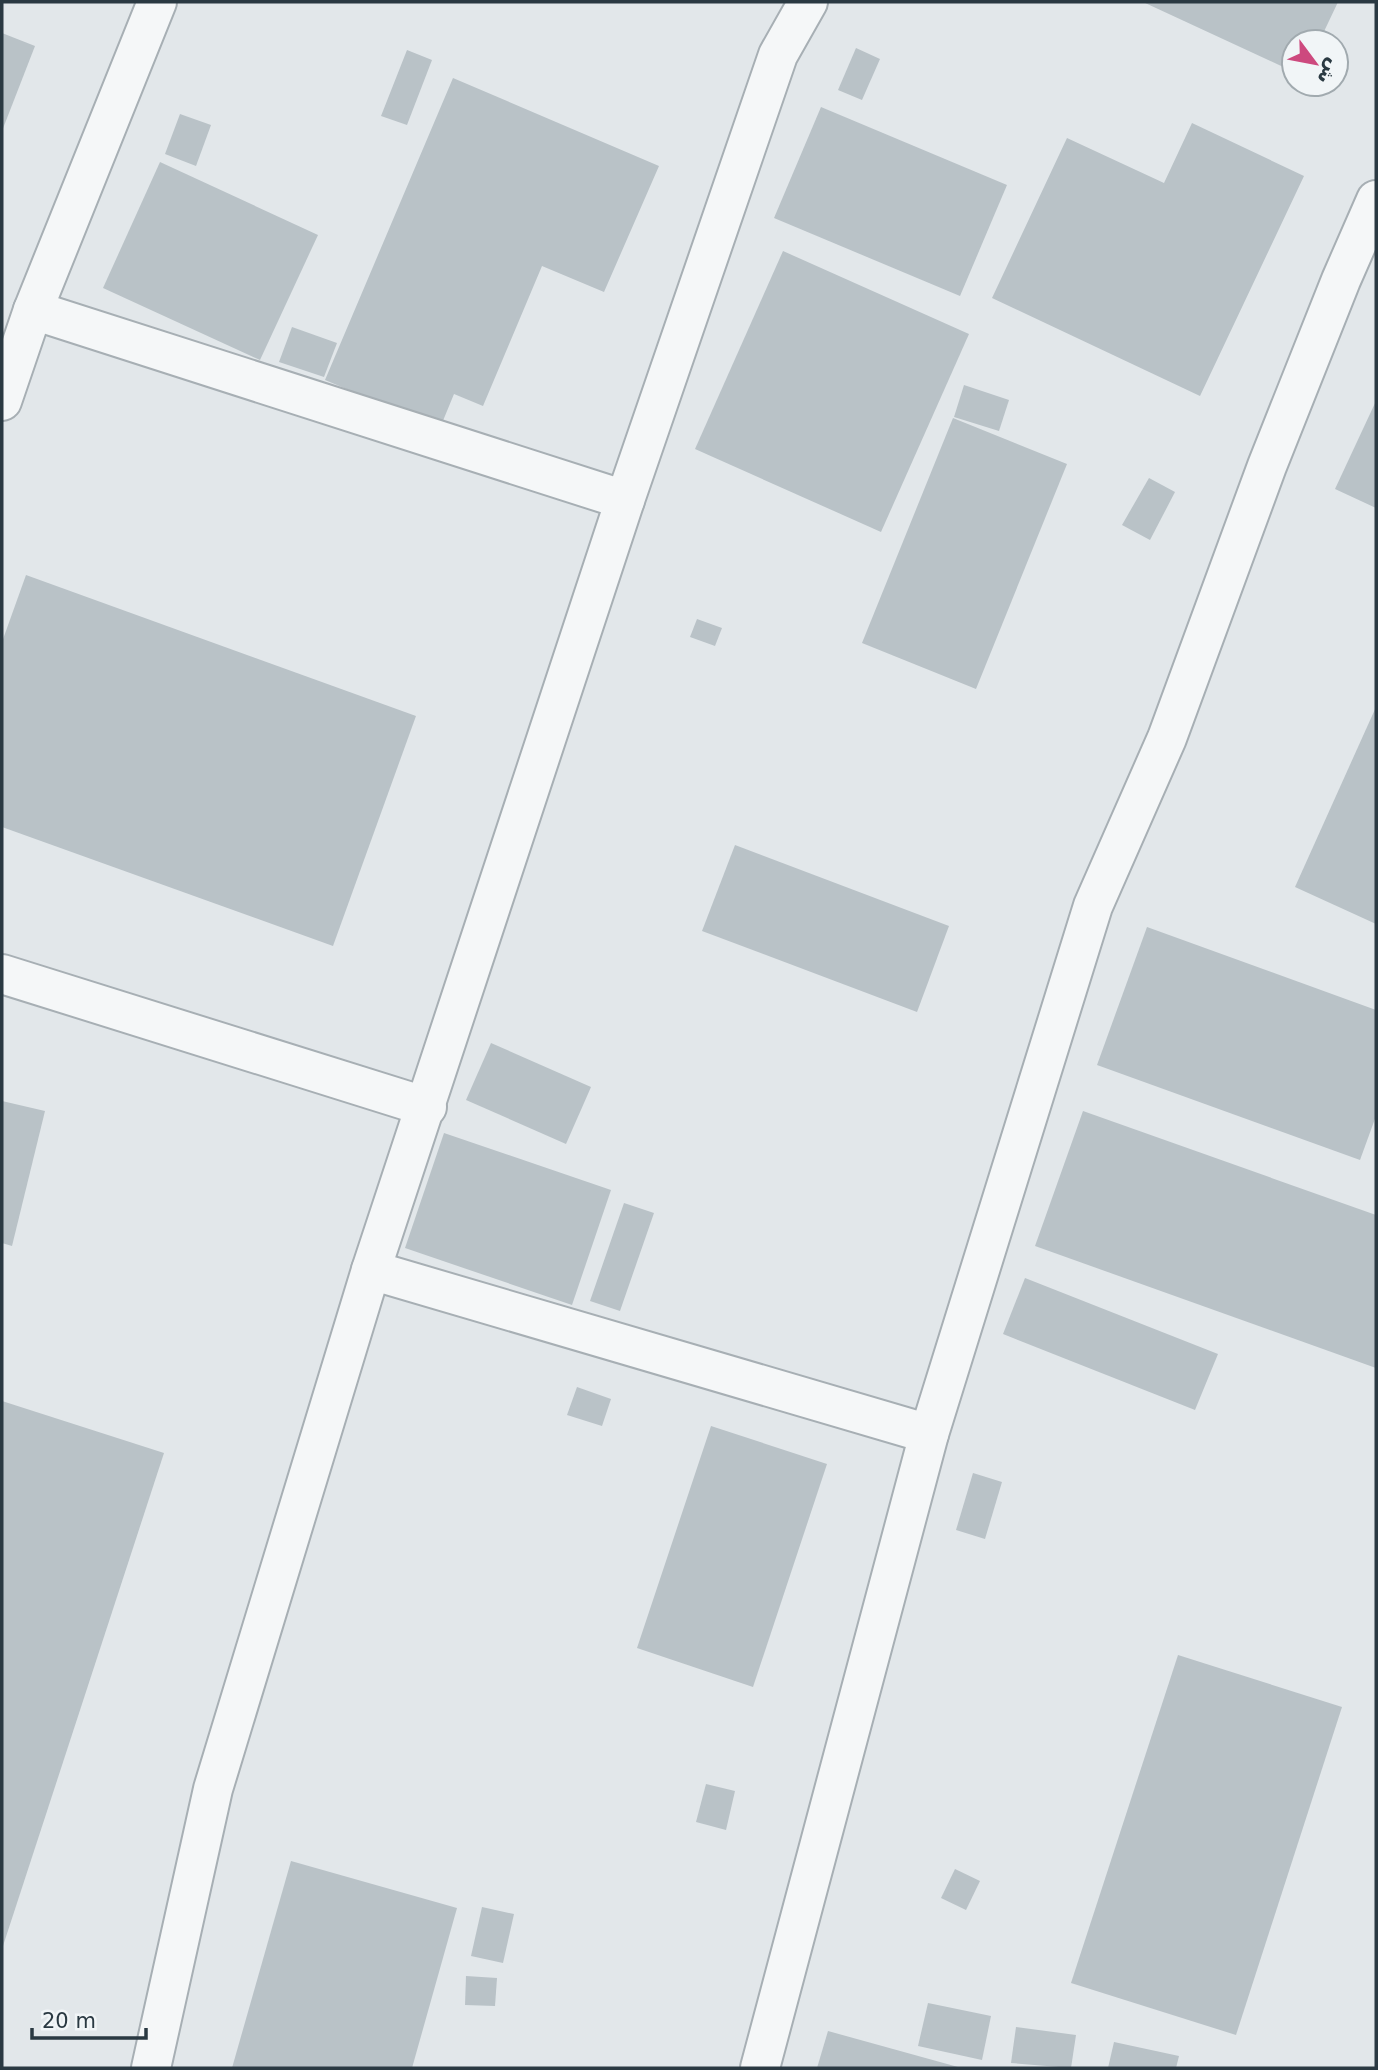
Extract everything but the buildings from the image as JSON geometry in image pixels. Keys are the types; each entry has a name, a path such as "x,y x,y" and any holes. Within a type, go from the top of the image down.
{"lane":[{"path":"2,401 33,310 157,2"},
{"path":"151,2068 213,1789 371,1270 427,1107 625,500 778,55 808,2"},
{"path":"760,2068 929,1434 1093,906 1167,738 1267,466 1376,200"},
{"path":"33,310 625,500"},
{"path":"2,974 427,1107"},
{"path":"371,1270 929,1434"}]}
